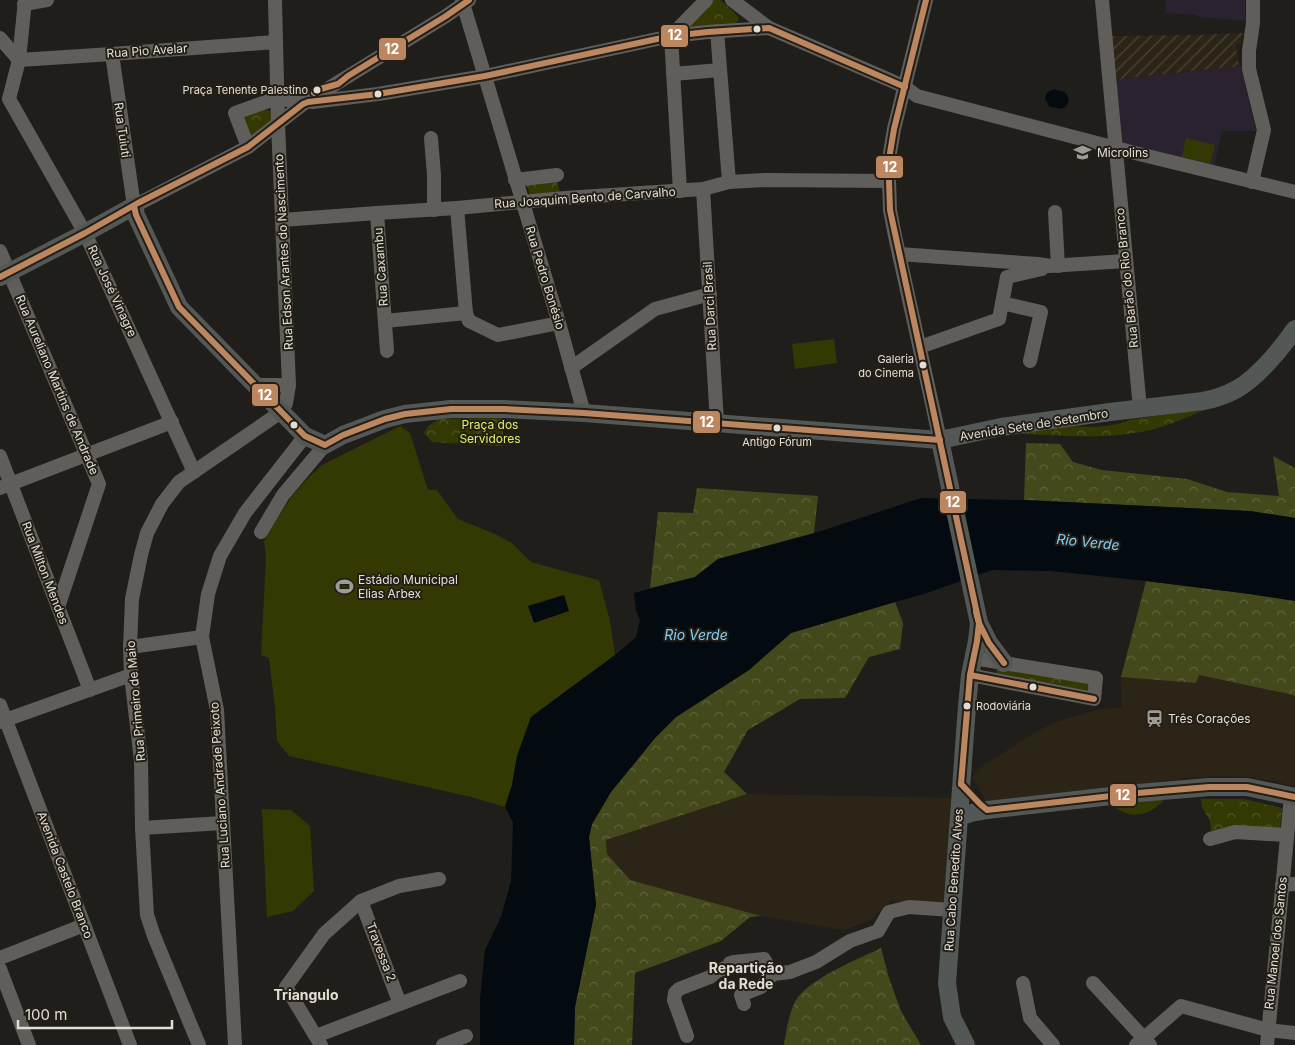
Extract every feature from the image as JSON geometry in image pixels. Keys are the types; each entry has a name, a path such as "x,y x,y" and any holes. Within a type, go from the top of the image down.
{"main road":[{"path":"5,274 134,206 179,307 305,436 325,445"},
{"name":"Avenida Sete de Setembro","path":"325,445 343,435 385,419 405,414 458,409 504,409 717,423 941,447 1001,427 1203,401 1225,395 1239,388 1264,366 1295,329"},
{"path":"941,447 978,619 988,643 1004,663"},
{"name":"Rua Cabo Benedito Alves","path":"966,1045 952,1017 946,983 970,675 978,619"},
{"path":"961,784 981,804"},
{"path":"959,812 971,813 981,804 1209,787 1247,787 1293,796"}],"street":[{"path":"24,2 47,0"},
{"name":"Rua Edson Arantes do Nascimento","path":"275,0 278,124 290,385 286,403 281,412"},
{"path":"680,191 671,36 706,0"},
{"path":"732,0 770,28 905,87 917,96 1295,192"},
{"path":"926,0 894,129 888,181 890,210 941,447"},
{"name":"Rua Barão do Rio Branco","path":"1102,0 1114,147 1140,409"},
{"path":"1252,182 1264,130 1249,69 1248,51 1253,23 1254,0"},
{"name":"Rua José Vinagre","path":"24,2 19,60 4,100 85,233 194,472"},
{"path":"134,206 248,147 305,103 465,2"},
{"name":"Rua Pedro Bonésio","path":"465,2 584,413"},
{"path":"248,147 235,113 278,98 305,103 390,92 485,76 671,36 770,28"},
{"path":"716,31 729,182"},
{"path":"0,38 19,60"},
{"name":"Rua Pio Avelar","path":"19,60 276,42"},
{"name":"Rua Tuiuti","path":"112,54 134,206"},
{"path":"673,74 720,70"},
{"path":"348,76 354,96"},
{"path":"430,138 434,175 434,210"},
{"path":"516,180 557,175"},
{"name":"Rua Joaquim Bento de Carvalho","path":"282,220 680,191 703,189 729,182 766,180 888,181"},
{"name":"Rua Darci Brasil","path":"703,189 717,423"},
{"path":"457,208 466,313 469,321 498,335 559,323"},
{"path":"1054,266 1055,212"},
{"name":"Rua Caxambu","path":"377,213 387,351"},
{"name":"Rua Aureliano Martins de Andrade","path":"0,251 5,274 100,484 58,607"},
{"path":"899,254 1054,266 1126,261"},
{"path":"920,347 998,319 1007,277 1054,266"},
{"path":"571,368 655,309 710,298"},
{"path":"1002,303 1041,312 1030,361"},
{"name":"Rua Caxambu","path":"385,320 466,313"},
{"path":"254,385 290,385"},
{"name":"Rua Primeiro de Maio","path":"199,1045 147,915 142,828 141,762 131,674 132,599 147,533 162,504 179,482 281,412"},
{"path":"5,486 172,422"},
{"name":"Rua Luciano Andrade Peixoto","path":"235,1045 217,710 202,637 208,594 220,556 246,513 305,436"},
{"path":"261,532 282,495 325,445"},
{"name":"Rua Milton Mendes","path":"0,456 5,486 49,583 90,690"},
{"path":"49,583 68,576"},
{"path":"130,647 202,637"},
{"path":"970,675 1094,699 1096,678 973,658"},
{"path":"3,721 131,674"},
{"name":"Avenida Castelo Branco","path":"0,705 3,721 130,1045"},
{"name":"Rua Manoel dos Santos","path":"1267,1045 1289,885 1287,835 1293,796"},
{"path":"142,828 224,823"},
{"path":"1210,839 1235,832 1287,835"},
{"path":"439,878 399,886 361,901 324,934 286,987 319,1040 400,1004 460,981"},
{"name":"Travessa 2","path":"361,901 400,1004"},
{"path":"744,1004 741,995 762,987 773,974 790,972 816,962 850,941 878,931 889,912 909,907 952,910"},
{"path":"0,958 84,925"},
{"path":"687,1036 674,1000 675,992 679,988 710,977 734,962 764,959 773,974"},
{"path":"0,969 29,1045"},
{"path":"1023,983 1030,1018 1053,1045"},
{"path":"1093,983 1143,1043 1181,1006 1268,1030 1295,1033"},
{"path":"443,1045 466,1036"}],"shaded area":[{"path":"1166,0 1245,0 1245,21 1165,13"},
{"path":"1243,33 1241,44 1237,43 1236,48 1238,61 1241,66 1111,80 1107,36"},
{"path":"1241,66 1256,131 1222,131 1214,168 1117,143 1111,80"},
{"path":"1199,675 1295,696 1295,786 1253,777 1218,776 1187,778 987,803 972,777 984,765 1053,723 1097,710 1122,707 1121,677 1196,683"},
{"path":"747,794 952,798 950,845 944,903 891,901 869,921 844,930 761,916 629,880 607,854 606,840"}],"green space":[{"path":"711,0 720,0 734,12 739,19 734,26 681,30"},
{"name":"Praça Tenente Palestino","path":"265,109 272,112 273,124 249,139 240,116"},
{"path":"1186,138 1215,145 1210,164 1182,157"},
{"path":"556,180 561,195 531,198 526,183"},
{"path":"834,339 837,363 795,369 792,344"},
{"path":"1209,408 1159,428 1141,432 1109,436 1011,433 1076,426 1110,426 1129,420"},
{"name":"Praça dos Servidores","path":"504,418 502,446 432,442 424,433 428,426 439,419"},
{"path":"400,426 410,433 428,490 437,490 458,519 512,543 531,562 599,580 610,621 615,655 531,717 517,756 512,785 505,807 471,797 289,756 277,741 269,658 261,655 266,557 264,541 292,496 322,465"},
{"path":"1026,443 1060,444 1073,462 1102,470 1187,479 1227,492 1279,496 1273,456 1295,468 1295,518 1250,511 1024,500"},
{"path":"697,488 818,496 814,533 718,559 695,577 650,588 658,512 693,513"},
{"path":"1146,581 1295,601 1295,696 1199,675 1196,683 1121,677"},
{"path":"895,602 903,623 900,649 869,657 845,698 800,699 748,730 724,772 747,794 606,840 607,854 630,880 761,916 750,917 721,941 635,973 632,1045 574,1045 575,1007 596,905 589,837 592,824 611,792 655,738 676,717 749,670 791,633"},
{"path":"998,665 1093,683 1091,694 996,676"},
{"path":"1166,797 1154,809 1140,814 1125,813 1111,803"},
{"path":"1201,799 1244,799 1282,808 1280,830 1211,832 1210,821 1202,807"},
{"path":"262,809 291,810 310,826 314,891 293,911 267,917"},
{"path":"881,948 901,1011 921,1045 784,1045 795,1001 805,990 814,982 837,969"}],"water":[{"path":"1053,89 1067,94 1069,101 1064,108 1048,106 1045,100 1046,94 1051,90 1053,91"},
{"name":"Rio Verde","path":"921,498 1024,500 1250,511 1295,518 1295,601 1146,581 1051,571 992,570 924,594 791,633 749,670 676,717 655,738 611,792 592,824 589,837 596,905 575,1007 574,1045 480,1045 480,999 485,950 501,917 511,881 513,823 505,807 512,785 517,756 531,717 615,655 636,637 640,620 636,611 634,593 695,577 718,559 815,533"},
{"path":"564,595 569,611 534,623 528,606"}],"transit line":[{"name":"12","path":"314,93 317,90 338,84 469,0"},
{"name":"12","path":"926,0 894,129 890,153 890,210 979,623 989,643 1004,663"},
{"name":"12","path":"0,277 248,147 308,102 378,94 485,76 671,36 769,28 905,87"},
{"name":"12","path":"134,206 136,215 179,307 305,436 325,445 343,435 385,419 405,414 451,409 504,409 584,413 940,440"},
{"name":"12","path":"961,784 970,675 979,623 976,612"},
{"name":"12","path":"970,675 1094,699"},
{"name":"12","path":"961,784 987,810 1209,787 1247,787 1295,797"}],"place":[{"name":"Praça Tenente Palestino","path":"317,90"},
{"name":"Microlins","path":"1083,153"},
{"name":"Galeria do Cinema","path":"923,365"},
{"name":"Antigo Fórum","path":"777,428"},
{"name":"Estádio Municipal Elias Arbex","path":"344,587"},
{"name":"Rodoviária","path":"967,706"},
{"name":"Três Corações","path":"1154,719"}],"district":[{"name":"Repartição da Rede","path":"746,976"},
{"name":"Triangulo","path":"306,995"}]}
